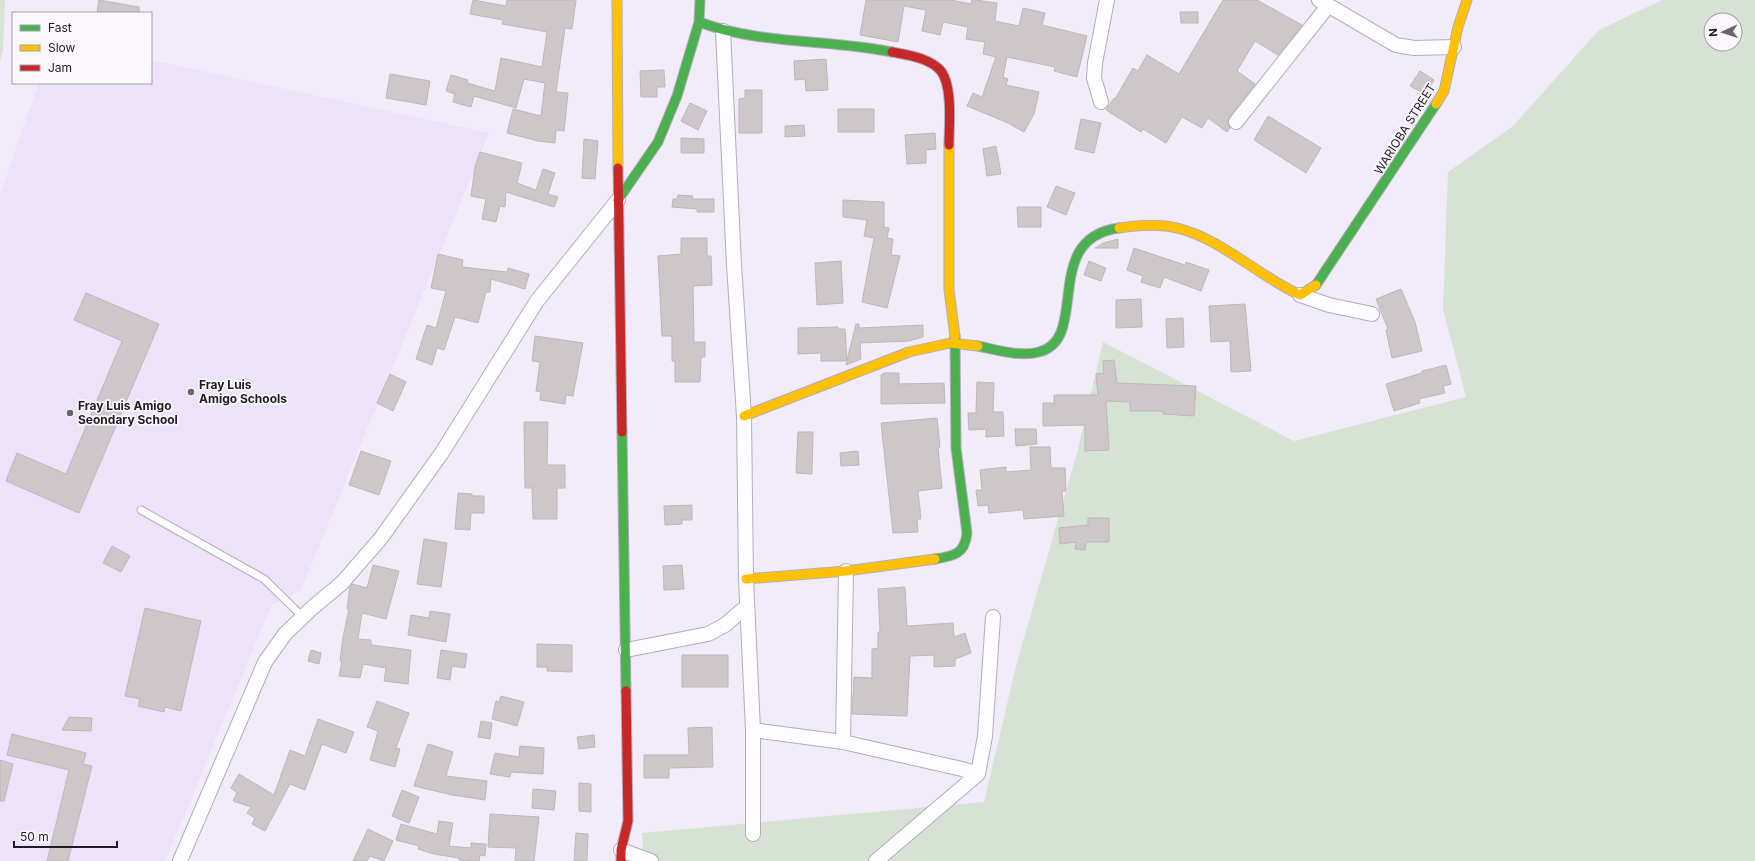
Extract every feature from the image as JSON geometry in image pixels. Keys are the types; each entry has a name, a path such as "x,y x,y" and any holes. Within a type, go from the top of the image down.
{"street":[{"path":"617,0 618,200 628,821 621,856 651,861"},
{"path":"180,861 265,662 285,634 303,616 342,583 381,538 441,454 537,301 618,200 658,142 677,96 699,22 700,0"},
{"path":"1101,102 1094,78 1094,63 1107,0"},
{"name":"WARIOBA STREET","path":"1300,295 1313,288 1322,277 1444,91 1458,27 1467,0"},
{"path":"1236,122 1323,3 1396,45 1414,48 1454,48"},
{"path":"699,22 724,31 797,41 882,49 923,59 932,63 940,70 946,81 949,105 950,290 952,322 956,343 956,448 966,526 966,544 961,551 947,557 846,572 746,579"},
{"path":"724,31 734,266 744,416 746,579 753,730 753,834"},
{"path":"744,416 909,352 956,343 1026,354 1041,352 1051,347 1059,336 1075,256 1082,243 1094,235 1109,230 1136,225 1166,226 1184,230 1214,244 1282,288 1329,305 1372,314"},
{"path":"624,544 617,556 617,572 621,813 628,821"},
{"path":"843,742 846,572"},
{"path":"626,650 708,634 725,625 748,606"},
{"path":"876,861 978,774 985,736 993,617"},
{"path":"753,730 843,742 978,774"}],"lane":[{"path":"141,510 264,579 303,616"}],"shaded area":[{"name":"Fray Luis Amigo Schools","path":"152,60 489,133 301,590 272,604 165,861 0,861 0,194 39,84 152,84"}],"green space":[{"path":"0,0 5,0 3,51 0,61"},
{"path":"1662,0 1755,0 1755,861 644,861 642,833 984,802 1016,666 1077,453 1103,342 1294,441 1466,397 1443,309 1448,172 1513,126 1599,30"}],"building":[{"path":"99,0 139,7 139,12 97,12"},
{"path":"473,0 506,6 507,0 576,0 572,29 565,28 556,92 568,93 564,131 556,130 555,143 538,141 507,133 513,109 541,116 545,83 524,79 516,108 474,96 471,107 453,102 455,94 446,91 451,75 468,80 467,83 495,91 501,58 542,67 547,32 502,24 503,20 470,14"},
{"path":"866,0 951,0 971,4 972,0 976,0 997,3 995,21 1019,26 1023,8 1045,13 1042,25 1087,36 1077,77 1054,71 1055,67 1007,57 1003,77 1008,79 1006,85 1039,92 1034,114 1024,132 1008,123 967,106 973,93 982,97 996,57 983,54 985,42 966,39 968,27 943,22 940,35 922,31 926,10 904,6 898,42 860,35"},
{"path":"1223,0 1257,0 1302,25 1278,55 1255,41 1237,71 1255,84 1229,117 1228,121 1230,128 1227,132 1208,118 1202,128 1182,117 1166,143 1143,129 1141,132 1106,110 1114,98 1115,99 1133,68 1138,71 1147,55 1179,74"},
{"path":"1180,12 1198,12 1198,23 1181,23"},
{"path":"826,59 828,90 806,91 805,79 795,80 794,61"},
{"path":"664,70 665,87 657,87 657,97 641,97 640,71"},
{"path":"1420,71 1434,80 1425,94 1410,86"},
{"path":"390,74 430,81 426,105 386,98"},
{"path":"745,90 762,90 762,133 739,133 739,99 745,98"},
{"path":"690,103 707,111 698,130 681,121"},
{"path":"838,109 874,109 874,132 838,132"},
{"path":"1268,116 1321,148 1306,173 1254,140"},
{"path":"1081,119 1101,123 1094,153 1075,149"},
{"path":"804,125 805,136 785,137 785,126"},
{"path":"935,133 936,149 926,150 926,163 907,164 905,135"},
{"path":"681,138 704,139 704,153 681,153"},
{"path":"584,139 598,141 595,179 582,178"},
{"path":"996,146 1001,174 987,176 983,149"},
{"path":"480,152 522,163 517,183 536,190 543,169 555,173 548,194 558,197 554,207 506,192 505,207 500,206 496,222 482,219 486,199 471,196 475,167"},
{"path":"1056,186 1075,193 1066,215 1047,207"},
{"path":"678,195 693,196 692,199 714,199 714,212 697,212 697,209 672,207 673,199 677,199"},
{"path":"843,200 884,202 884,227 889,228 887,238 893,239 891,255 900,256 887,308 862,302 874,238 864,236 867,220 843,217"},
{"path":"1017,207 1041,207 1041,227 1018,227"},
{"path":"681,238 707,238 707,256 711,256 712,285 693,286 694,342 705,342 705,357 701,357 700,382 675,382 675,361 672,361 672,336 662,336 658,256 681,254"},
{"path":"1118,239 1118,248 1095,248 1103,243"},
{"path":"1134,248 1185,265 1186,262 1209,270 1201,291 1164,277 1160,288 1141,282 1143,276 1127,270"},
{"path":"438,254 463,260 462,267 507,272 508,268 529,274 525,289 491,279 490,292 486,292 478,323 455,317 444,350 437,348 432,365 416,359 427,325 436,328 446,291 431,288"},
{"path":"841,261 843,303 817,305 815,263"},
{"path":"1089,261 1106,268 1101,281 1084,275"},
{"path":"1401,289 1415,322 1422,351 1392,358 1386,330 1388,329 1376,299"},
{"path":"86,293 159,324 79,513 6,481 17,453 66,474 122,341 74,320"},
{"path":"1141,299 1142,327 1116,328 1116,300"},
{"path":"1245,304 1251,371 1231,372 1230,341 1211,342 1209,306"},
{"path":"1183,318 1184,347 1167,348 1166,319"},
{"path":"856,324 859,324 859,328 923,325 923,337 909,341 860,343 861,359 846,365 847,361 821,361 821,353 798,354 798,328 838,327 838,329 845,329 847,360"},
{"path":"535,336 583,343 573,396 566,395 565,404 540,400 541,392 536,391 540,362 532,361"},
{"path":"1114,360 1117,383 1196,386 1194,416 1163,414 1163,411 1130,411 1130,402 1106,401 1109,450 1085,451 1085,425 1043,426 1043,403 1054,403 1054,395 1098,395 1096,374 1104,373 1103,361"},
{"path":"1446,365 1451,384 1443,386 1445,393 1419,399 1420,403 1394,411 1386,384 1422,373 1422,371"},
{"path":"884,373 899,373 899,384 944,383 945,403 881,404 881,375"},
{"path":"390,374 406,382 393,411 377,403"},
{"path":"977,382 994,383 993,412 1003,412 1004,436 986,437 986,429 969,430 968,413 976,413"},
{"path":"937,418 942,488 918,491 921,519 917,519 918,532 893,533 881,423"},
{"path":"524,422 548,422 547,465 565,465 565,488 557,488 557,519 533,519 532,488 525,488"},
{"path":"1015,429 1036,429 1037,444 1016,446"},
{"path":"798,432 813,432 812,474 796,473"},
{"path":"1030,447 1050,447 1051,468 1065,468 1066,491 1062,491 1064,516 1024,519 1023,510 989,513 988,505 978,506 976,490 982,490 980,470 1006,467 1006,472 1031,470"},
{"path":"361,451 391,461 379,495 349,485"},
{"path":"858,451 859,465 841,466 840,453"},
{"path":"458,493 472,494 472,496 484,496 484,513 471,513 470,530 455,529"},
{"path":"692,505 692,520 682,520 682,524 665,525 664,506"},
{"path":"1088,518 1109,518 1109,542 1086,542 1085,550 1075,549 1076,542 1060,544 1059,528 1088,525"},
{"path":"424,539 447,543 441,587 417,584"},
{"path":"112,546 130,556 121,572 103,563"},
{"path":"373,565 399,571 386,619 362,613 358,639 371,640 371,645 411,650 408,684 384,681 386,668 363,664 360,678 339,676 342,661 340,661 343,637 349,609 347,609 350,587 352,584 367,588"},
{"path":"682,565 684,589 664,590 663,566"},
{"path":"905,587 907,626 953,623 954,637 965,633 971,653 955,659 955,666 934,667 934,655 910,656 907,716 852,714 854,677 872,678 872,649 878,648 878,632 880,632 878,589"},
{"path":"145,608 201,621 181,711 165,707 164,712 138,706 140,699 125,696"},
{"path":"430,611 450,614 446,642 408,635 411,615 429,618"},
{"path":"537,644 572,645 572,672 547,671 547,667 537,667"},
{"path":"311,650 321,653 319,664 308,661"},
{"path":"441,650 467,654 465,668 452,666 450,680 437,678"},
{"path":"682,655 728,655 728,687 682,687"},
{"path":"501,696 524,702 517,726 492,719 496,701 499,702"},
{"path":"377,701 409,713 396,748 400,749 395,767 370,760 378,731 367,727"},
{"path":"69,717 92,718 91,731 62,730"},
{"path":"318,719 354,732 346,753 322,744 305,790 290,784 265,831 252,824 255,818 247,813 251,807 233,801 237,793 231,788 239,774 274,795 290,750 305,756"},
{"path":"481,721 492,723 490,739 478,737"},
{"path":"712,727 713,767 669,768 669,778 644,778 644,755 689,755 688,728"},
{"path":"12,734 86,753 83,764 92,766 68,861 47,861 69,770 7,755"},
{"path":"594,735 595,747 579,749 577,737"},
{"path":"428,744 453,752 446,776 487,781 485,800 452,795 414,786"},
{"path":"520,746 544,748 543,774 511,772 510,777 490,774 495,753 519,757"},
{"path":"0,760 13,764 4,801 0,801"},
{"path":"579,783 591,784 591,812 579,811"},
{"path":"533,789 556,791 554,810 532,808"},
{"path":"402,790 419,797 409,823 392,816"},
{"path":"490,814 539,817 534,861 515,861 516,848 488,847"},
{"path":"439,821 453,823 449,846 471,848 471,843 486,844 485,856 480,855 479,861 459,860 459,858 434,854 418,849 419,846 396,840 401,824 437,834"},
{"path":"368,829 393,841 384,861 370,856 367,861 353,861"},
{"path":"576,833 588,834 587,861 574,861"}],"traffic: fast":[{"path":"618,200 658,142 677,96 699,22 700,0"},
{"path":"699,22 746,35 844,45 892,52"},
{"path":"1316,285 1436,104"},
{"path":"978,346 1024,354 1039,352 1054,343 1062,329 1073,268 1080,250 1095,236 1119,228"},
{"path":"935,559 948,557 961,550 964,546 967,533 956,448 955,336"},
{"path":"622,432 626,691"}],"traffic: slow":[{"path":"617,0 618,168"},
{"path":"1436,104 1444,91 1458,27 1467,0"},
{"path":"949,145 949,290 955,336"},
{"path":"1119,228 1148,225 1163,225 1177,228 1209,240 1269,278 1300,295 1316,285"},
{"path":"744,416 909,352 950,343 978,346"},
{"path":"746,579 846,571 935,559"}],"traffic: jam":[{"path":"892,52 925,60 941,71 945,78 949,96 949,145"},
{"path":"618,168 622,432"},
{"path":"621,861 621,850 628,821 626,691"}],"place":[{"name":"Fray Luis Amigo Schools","path":"191,392"},
{"name":"Fray Luis Amigo Seondary School","path":"70,413"}]}
